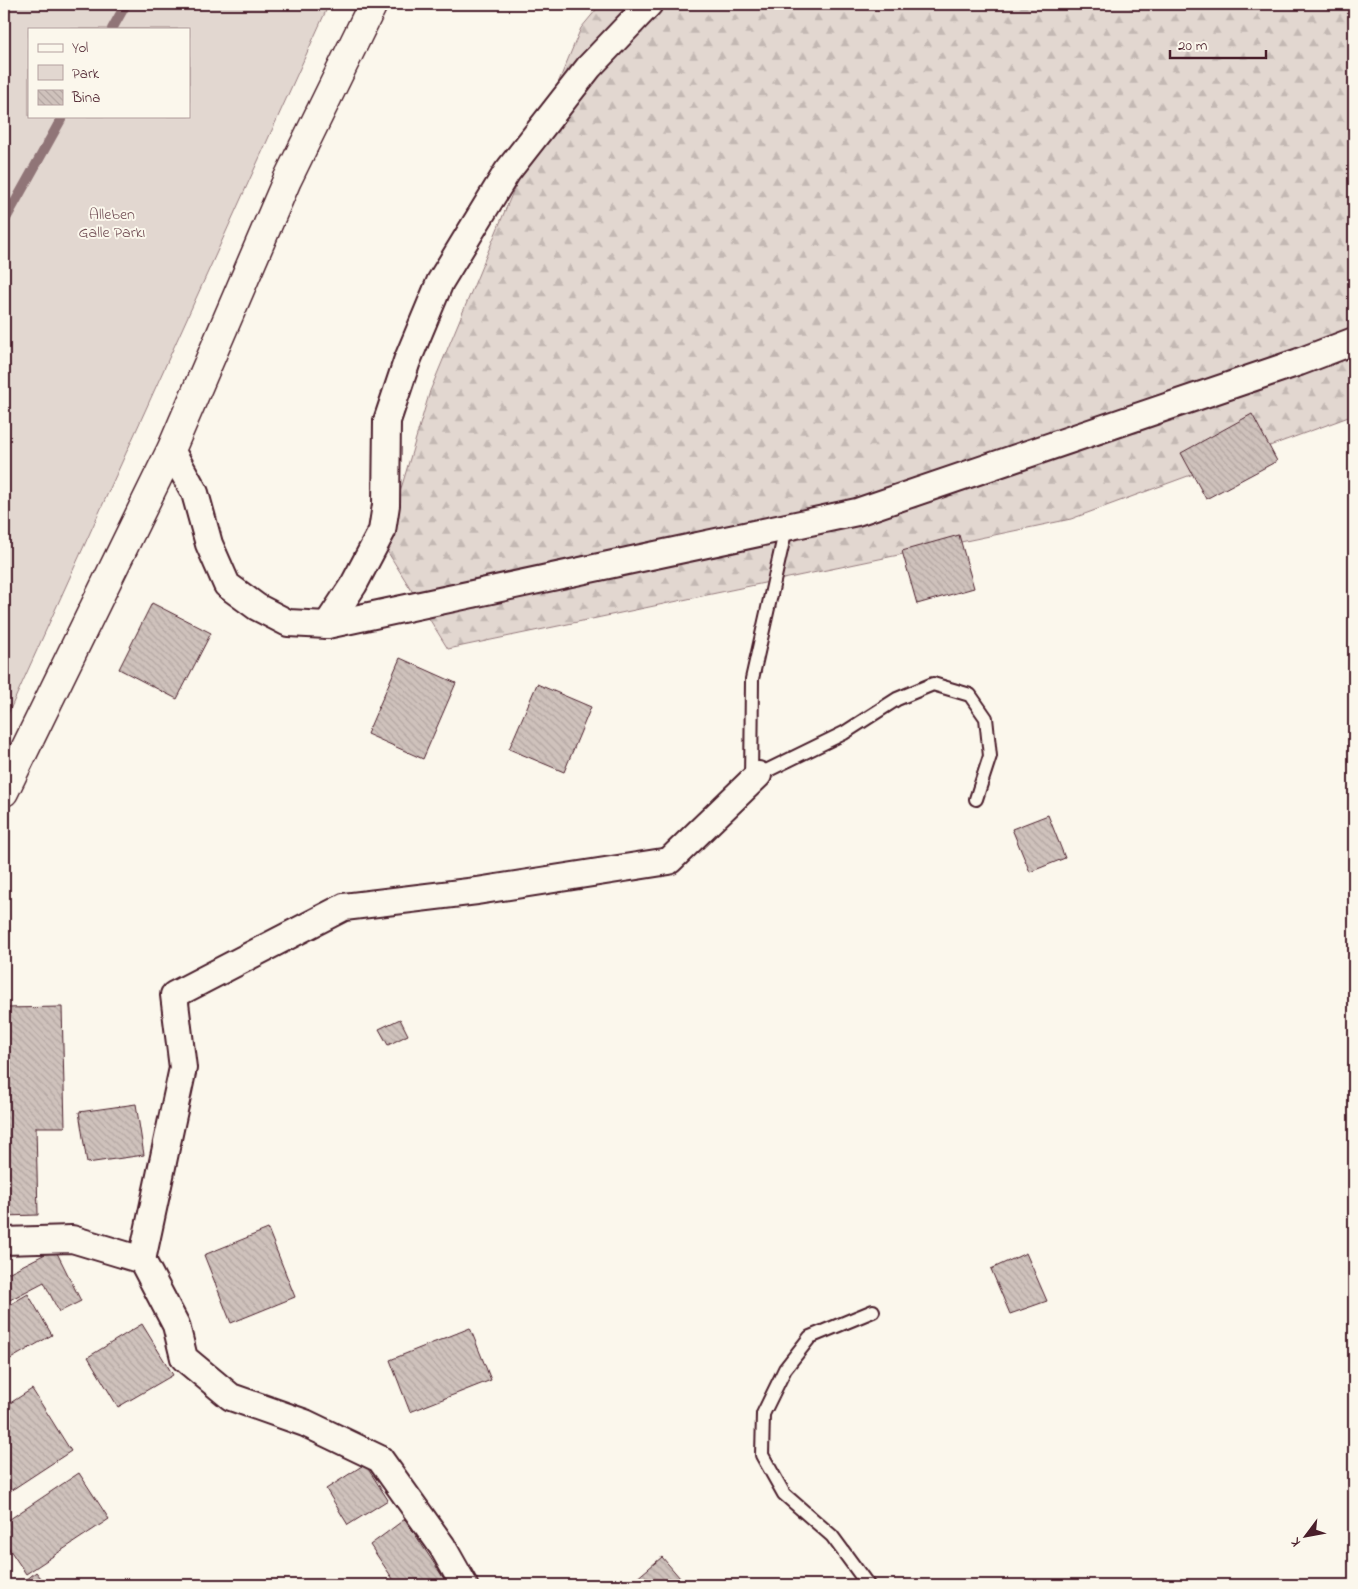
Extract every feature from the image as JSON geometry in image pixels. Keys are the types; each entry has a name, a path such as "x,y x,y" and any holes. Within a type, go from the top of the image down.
{"street":[{"path":"4,792 171,450 287,180 373,4"},
{"path":"328,625 354,584 382,531 386,505 387,421 407,361 440,282 507,172 588,67 649,4"},
{"path":"171,450 195,493 209,544 227,585 257,607 288,623 328,625 858,512 1299,362 1354,341"},
{"path":"464,1585 442,1546 380,1459 305,1423 231,1397 184,1358 176,1325 142,1260 183,1068 174,995 344,907 477,891 669,861 755,778"},
{"path":"4,1241 72,1239 142,1260"}],"lane":[{"path":"786,528 752,679 755,778 844,733 897,699 933,684 970,694 986,718 990,756 976,799"},
{"path":"868,1585 832,1536 784,1494 762,1455 764,1414 786,1369 810,1337 874,1311"}],"green space":[{"name":"Alleben Galle Parkı","path":"4,4 329,4 4,723"},
{"path":"601,4 1354,4 1354,415 1071,519 448,649 384,546 430,391 581,28"}],"building":[{"path":"1252,414 1277,461 1206,499 1181,453"},
{"path":"959,535 974,588 917,604 902,551"},
{"path":"152,603 211,633 177,699 119,669"},
{"path":"400,658 456,683 423,759 367,734"},
{"path":"537,684 591,707 564,772 509,749"},
{"path":"1048,815 1065,858 1030,872 1012,829"},
{"path":"62,1007 65,1127 36,1127 38,1215 4,1216 4,1008"},
{"path":"400,1019 408,1035 388,1045 379,1029"},
{"path":"136,1104 144,1155 87,1163 79,1112"},
{"path":"268,1229 295,1297 231,1323 204,1255"},
{"path":"55,1249 81,1301 59,1312 44,1282 4,1303 4,1275"},
{"path":"1026,1253 1047,1301 1010,1314 991,1269"},
{"path":"28,1294 52,1335 7,1361 4,1356 4,1308"},
{"path":"142,1324 173,1375 118,1407 88,1357"},
{"path":"470,1328 491,1380 410,1412 390,1360"},
{"path":"32,1389 71,1451 4,1495 4,1407"},
{"path":"365,1464 388,1500 348,1525 326,1489"},
{"path":"79,1473 109,1519 26,1574 4,1541 4,1523"},
{"path":"405,1519 445,1580 438,1585 397,1585 370,1545"},
{"path":"662,1557 686,1585 629,1585"},
{"path":"36,1572 47,1585 20,1585"}],"waterway":[{"path":"113,28 126,4"},
{"path":"4,222 62,118"}]}
